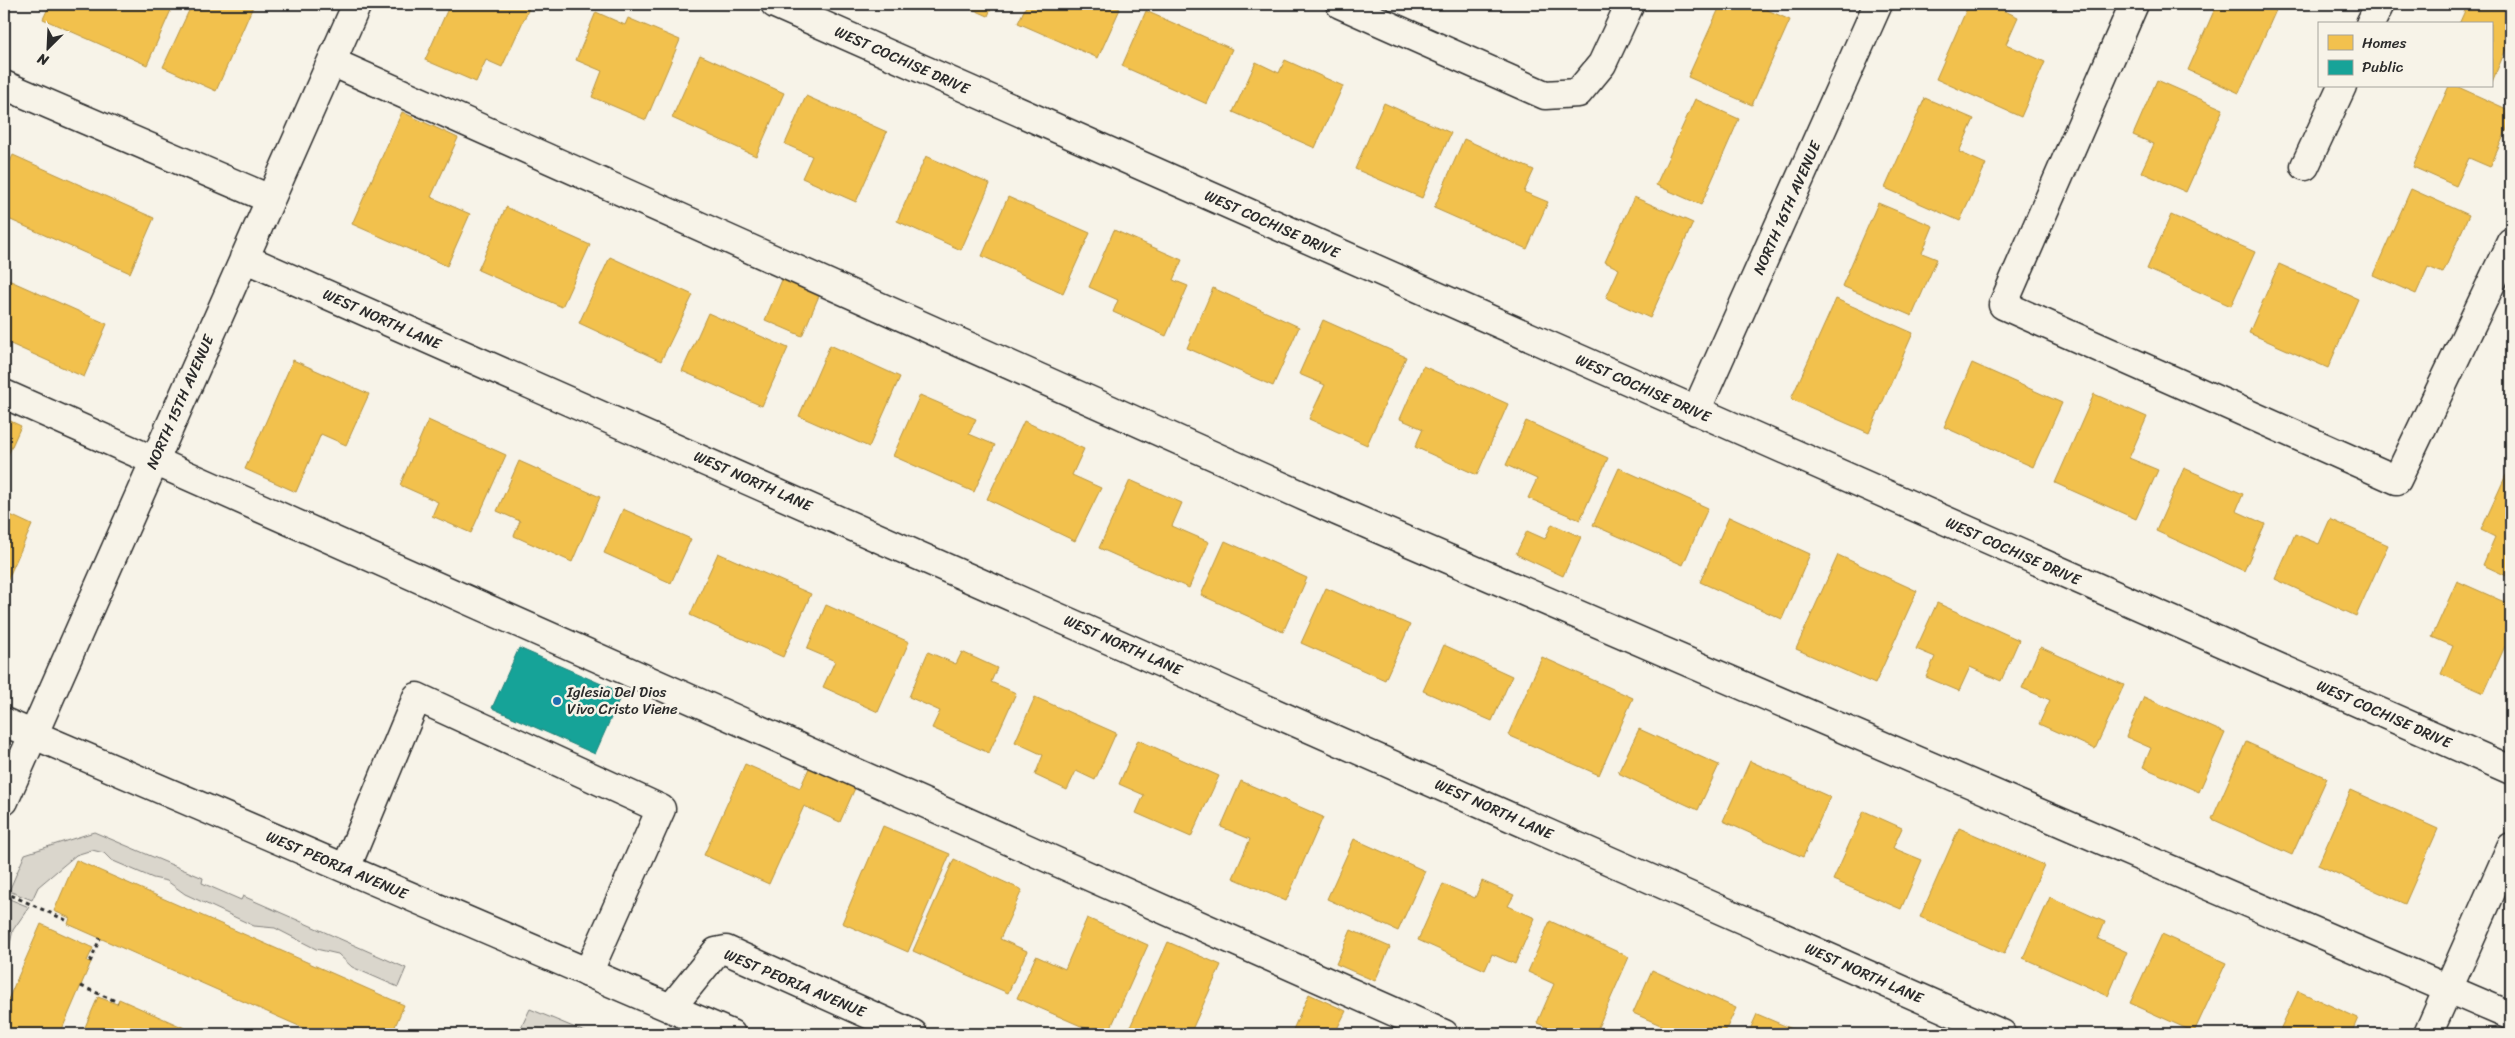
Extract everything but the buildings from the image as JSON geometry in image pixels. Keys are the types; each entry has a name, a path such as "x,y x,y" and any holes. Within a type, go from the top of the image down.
{"street":[{"name":"NORTH 15TH AVENUE","path":"4,801 357,4"},
{"name":"WEST COCHISE DRIVE","path":"775,4 2511,770"},
{"path":"1340,4 1545,95 1578,93 1602,64 1630,4"},
{"name":"NORTH 16TH AVENUE","path":"1696,412 1878,4"},
{"path":"2134,4 2003,305 2397,480 2511,242"},
{"path":"2371,22 2380,4"},
{"path":"332,62 1346,515 2511,1016"},
{"path":"4,85 270,199"},
{"path":"2305,166 2341,88"},
{"name":"WEST NORTH LANE","path":"244,258 2002,1034"},
{"path":"4,394 1444,1034"},
{"path":"346,868 417,697 661,809 588,973"},
{"name":"WEST PEORIA AVENUE","path":"4,722 731,1034"},
{"path":"2428,1034 2511,847"},
{"name":"WEST PEORIA AVENUE","path":"671,1008 716,952 726,950 913,1034"}],"path":[{"path":"4,892 68,921"},
{"path":"90,962 100,938"},
{"path":"82,986 118,1002"}],"shaded area":[{"path":"94,832 203,878 202,883 241,900 243,896 406,968 398,987 352,967 338,954 316,949 275,928 254,926 185,894 167,881 153,878 111,860 104,853 92,850 76,855 38,887 32,900 9,891 25,854"},
{"path":"7,898 29,907 13,930 8,953 4,961 4,904"},
{"path":"530,1009 590,1034 518,1034"}],"place":[{"name":"Iglesia Del Dios Vivo Cristo Viene","path":"557,701"}]}
